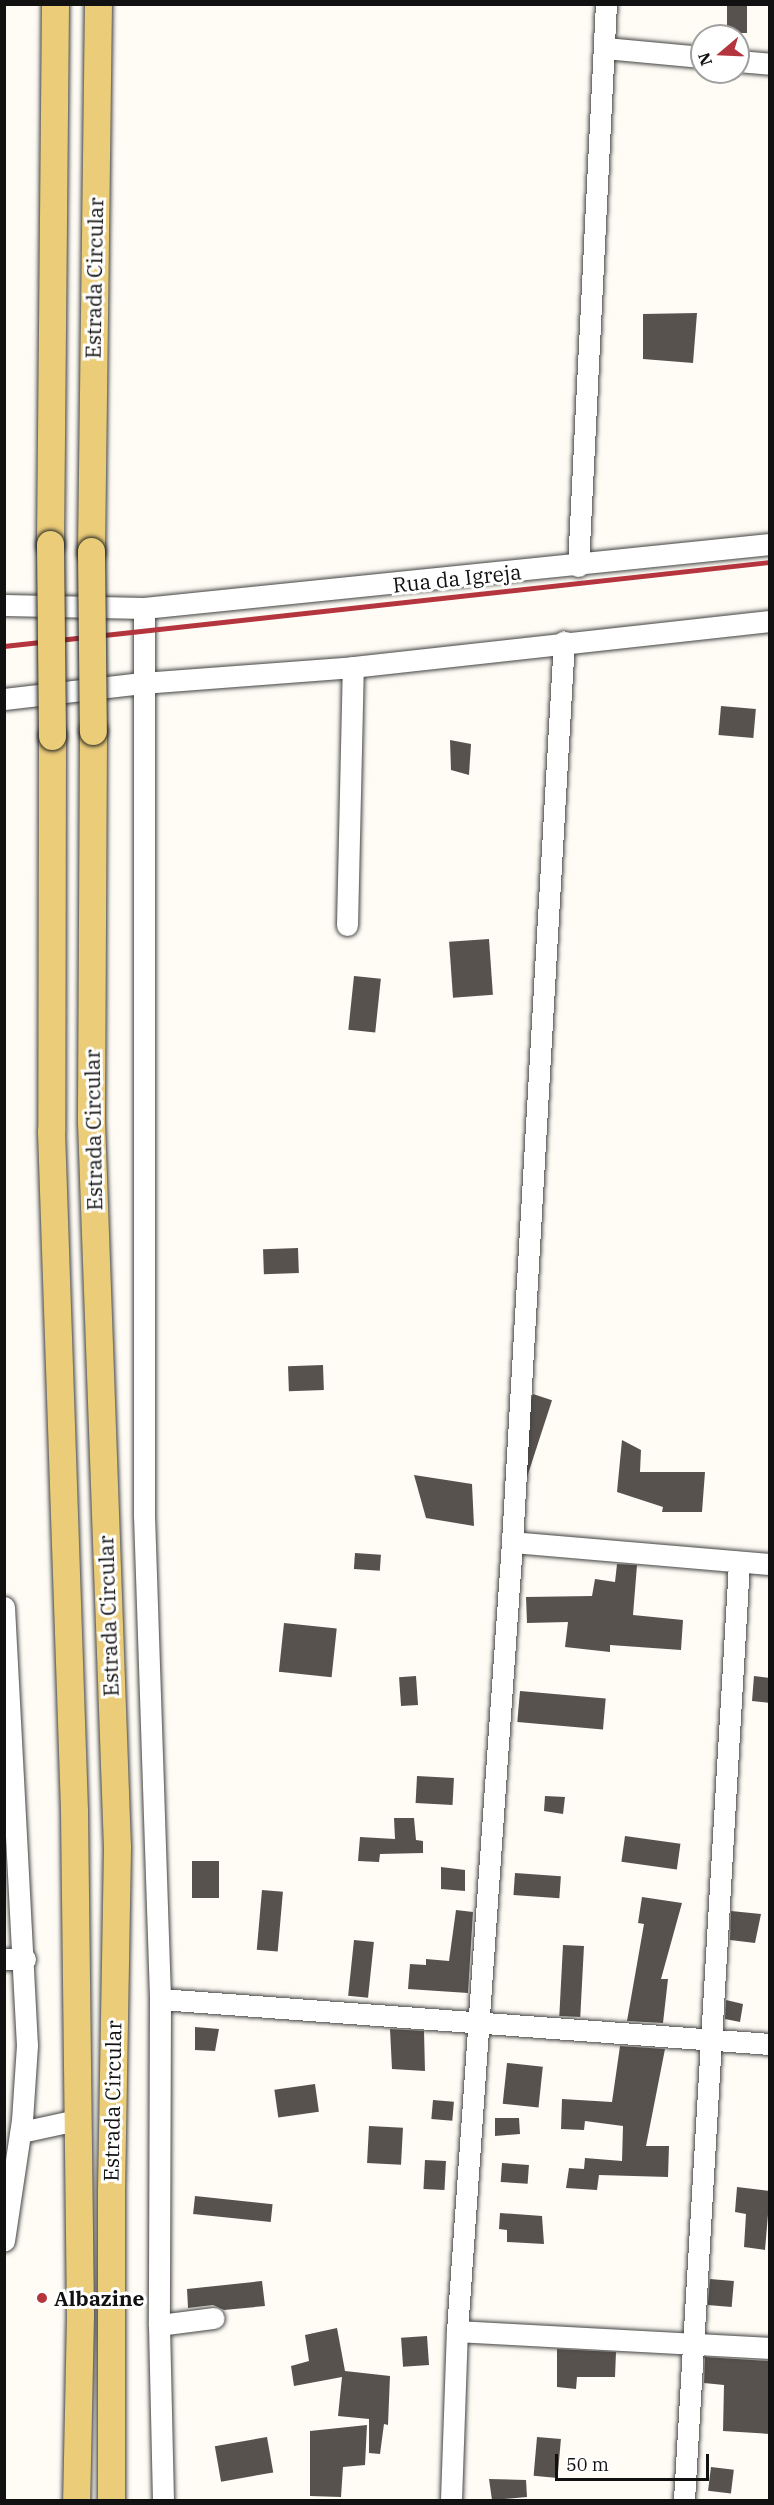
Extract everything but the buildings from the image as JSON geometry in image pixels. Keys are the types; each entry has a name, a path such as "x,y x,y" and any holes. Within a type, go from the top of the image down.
{"main road":[{"name":"Estrada Circular","path":"55,4 50,544 51,1131 73,1799 80,2315 76,2500"},
{"name":"Estrada Circular","path":"98,4 92,551 91,1122 117,1847 111,2500"}],"street":[{"path":"578,566 606,4"},
{"path":"604,48 690,56"},
{"path":"750,62 770,64"},
{"name":"Rua da Igreja","path":"4,605 144,609 578,566 770,544"},
{"path":"144,609 142,684 144,1515 160,1999 159,2325 163,2500"},
{"path":"4,699 142,684 354,667 564,641 770,621"},
{"path":"451,2500 457,2331 476,2020 512,1542 564,641"},
{"path":"347,925 354,667"},
{"path":"512,1542 770,1564"},
{"path":"684,2500 739,1562"},
{"path":"4,1607 15,1959 27,2046 21,2132 4,2241"},
{"path":"160,1999 476,2020 770,2044"},
{"path":"21,2132 76,2120"},
{"path":"159,2325 214,2318"},
{"path":"457,2331 694,2346 770,2348"}],"railway":[{"path":"4,646 770,562"}],"place":[{"name":"Albazine","path":"42,2298"}]}
